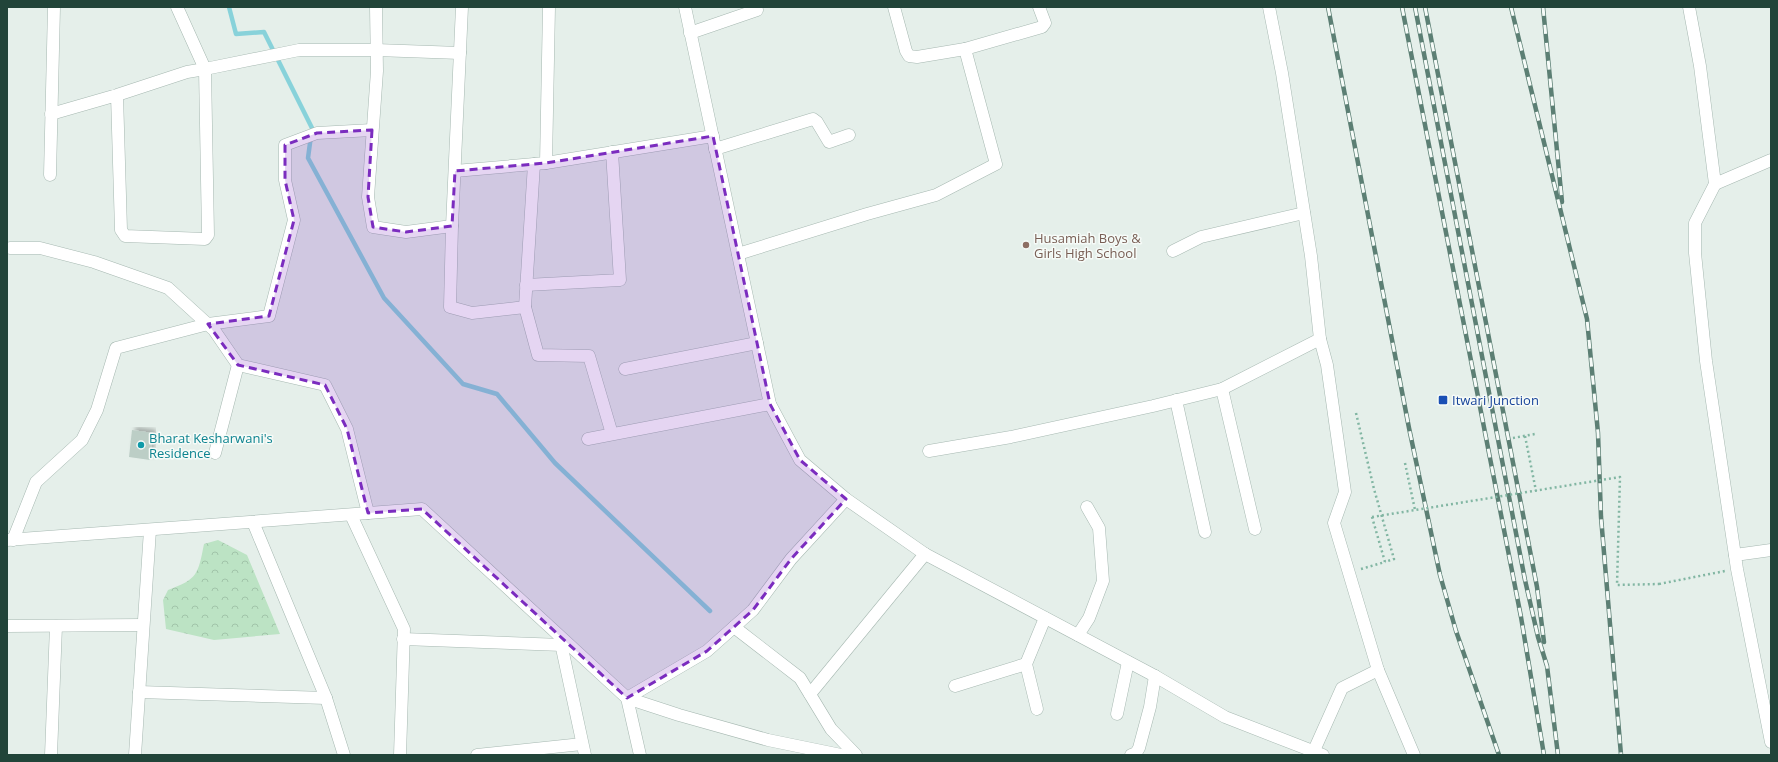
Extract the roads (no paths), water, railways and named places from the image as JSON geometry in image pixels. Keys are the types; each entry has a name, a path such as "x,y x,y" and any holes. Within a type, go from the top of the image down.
{"street":[{"path":"50,175 54,7"},
{"path":"118,95 121,230 126,236 205,239 208,235 205,69 177,7"},
{"path":"376,7 377,71 368,197 373,227 406,232 452,226"},
{"path":"462,7 452,226 450,307 472,313 525,307"},
{"path":"549,7 540,163 526,285 525,307 538,355 589,356 612,434"},
{"path":"685,7 770,404 800,460 846,499 925,554 1155,676 1225,717 1316,754 1342,688 1378,670"},
{"path":"894,7 906,51 910,56 917,57 965,49 1042,27 1045,23 1039,7"},
{"path":"1268,7 1282,73 1304,212 1320,339 1327,365 1345,492 1334,523 1378,670 1414,755"},
{"path":"1689,7 1700,66 1715,184 1695,222 1695,253 1706,361 1737,569 1771,742"},
{"path":"690,33 757,10"},
{"path":"738,254 867,214 936,195 996,164 965,49"},
{"path":"51,114 118,95 187,72 299,50 376,50 460,53"},
{"path":"715,148 813,119 817,122 829,142 849,135"},
{"path":"372,130 317,133 285,145 285,180 294,220 269,316 208,324 116,348 97,410 82,440 36,482 10,540 422,509 561,640 627,698 679,715 768,740 841,755"},
{"path":"455,171 540,163 712,136"},
{"path":"526,285 620,280 612,152"},
{"path":"1715,184 1771,160"},
{"path":"1173,251 1201,237 1304,212"},
{"path":"10,248 40,248 94,262 168,288 214,330 238,366 325,385 347,429 368,513"},
{"path":"929,451 1011,437 1176,400 1222,388 1320,339"},
{"path":"624,369 757,343"},
{"path":"215,453 238,366"},
{"path":"1222,388 1255,529"},
{"path":"1176,400 1205,532"},
{"path":"588,439 770,404"},
{"path":"627,698 707,651 753,610 791,559 846,499"},
{"path":"1078,635 1089,618 1103,581 1099,528 1087,507"},
{"path":"351,515 404,629 400,755"},
{"path":"253,522 326,698 344,755"},
{"path":"135,755 150,530"},
{"path":"1735,555 1771,550"},
{"path":"810,694 925,554"},
{"path":"1037,709 1026,664 1045,618"},
{"path":"7,626 143,624"},
{"path":"51,755 56,626"},
{"path":"734,627 800,678 831,729 856,755"},
{"path":"403,639 561,640"},
{"path":"477,755 584,749 561,640"},
{"path":"1117,714 1128,662"},
{"path":"955,686 1026,664"},
{"path":"1131,755 1136,753 1139,748 1150,706 1155,676"},
{"path":"139,692 326,698"},
{"path":"627,698 640,755"}],"waterway":[{"path":"229,7 236,34 264,32 312,128 308,158 384,298 463,384 497,394 555,463 710,611"}],"railway":[{"path":"1328,7 1409,428 1440,575 1456,631 1499,755"},
{"path":"1402,7 1521,617 1544,755"},
{"path":"1415,7 1525,580 1538,637 1547,666 1558,755"},
{"path":"1425,7 1537,587 1544,642"},
{"path":"1511,7 1587,319 1598,433 1601,517 1621,755"},
{"path":"1543,7 1562,202"}],"place":[{"name":"Husamiah Boys & Girls High School","path":"1026,245"},
{"name":"Itwari Junction","path":"1443,400"},
{"name":"Bharat Kesharwani's Residence","path":"141,445"}]}
